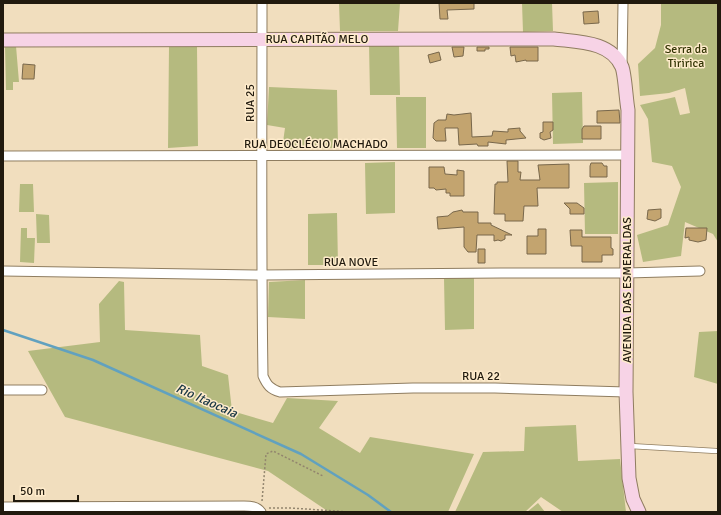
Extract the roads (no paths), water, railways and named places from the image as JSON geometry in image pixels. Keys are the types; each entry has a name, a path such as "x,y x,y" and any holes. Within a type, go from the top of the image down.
{"main road":[{"name":"RUA CAPITÃO MELO","path":"3,40 554,39 581,42 603,47 612,53 622,67"},
{"name":"AVENIDA DAS ESMERALDAS","path":"622,67 628,110 626,392 629,478 633,499 639,512"}],"street":[{"name":"RUA 25","path":"261,275 263,156 262,3"},
{"path":"622,67 623,3"},
{"name":"RUA DEOCLÉCIO MACHADO","path":"3,156 628,155"},
{"name":"RUA NOVE","path":"3,271 261,275 626,273 700,271"},
{"name":"RUA 22","path":"261,275 263,376 266,384 271,389 280,392 495,388 626,392"},
{"path":"3,390 42,390"},
{"path":"3,507 253,506 261,510"}],"lane":[{"path":"628,446 716,451"}],"waterway":[{"name":"Rio Itaocaia","path":"3,330 93,360 301,454 368,495 391,512"}],"park label":[{"name":"Serra da Tiririca","path":"686,56"}]}
